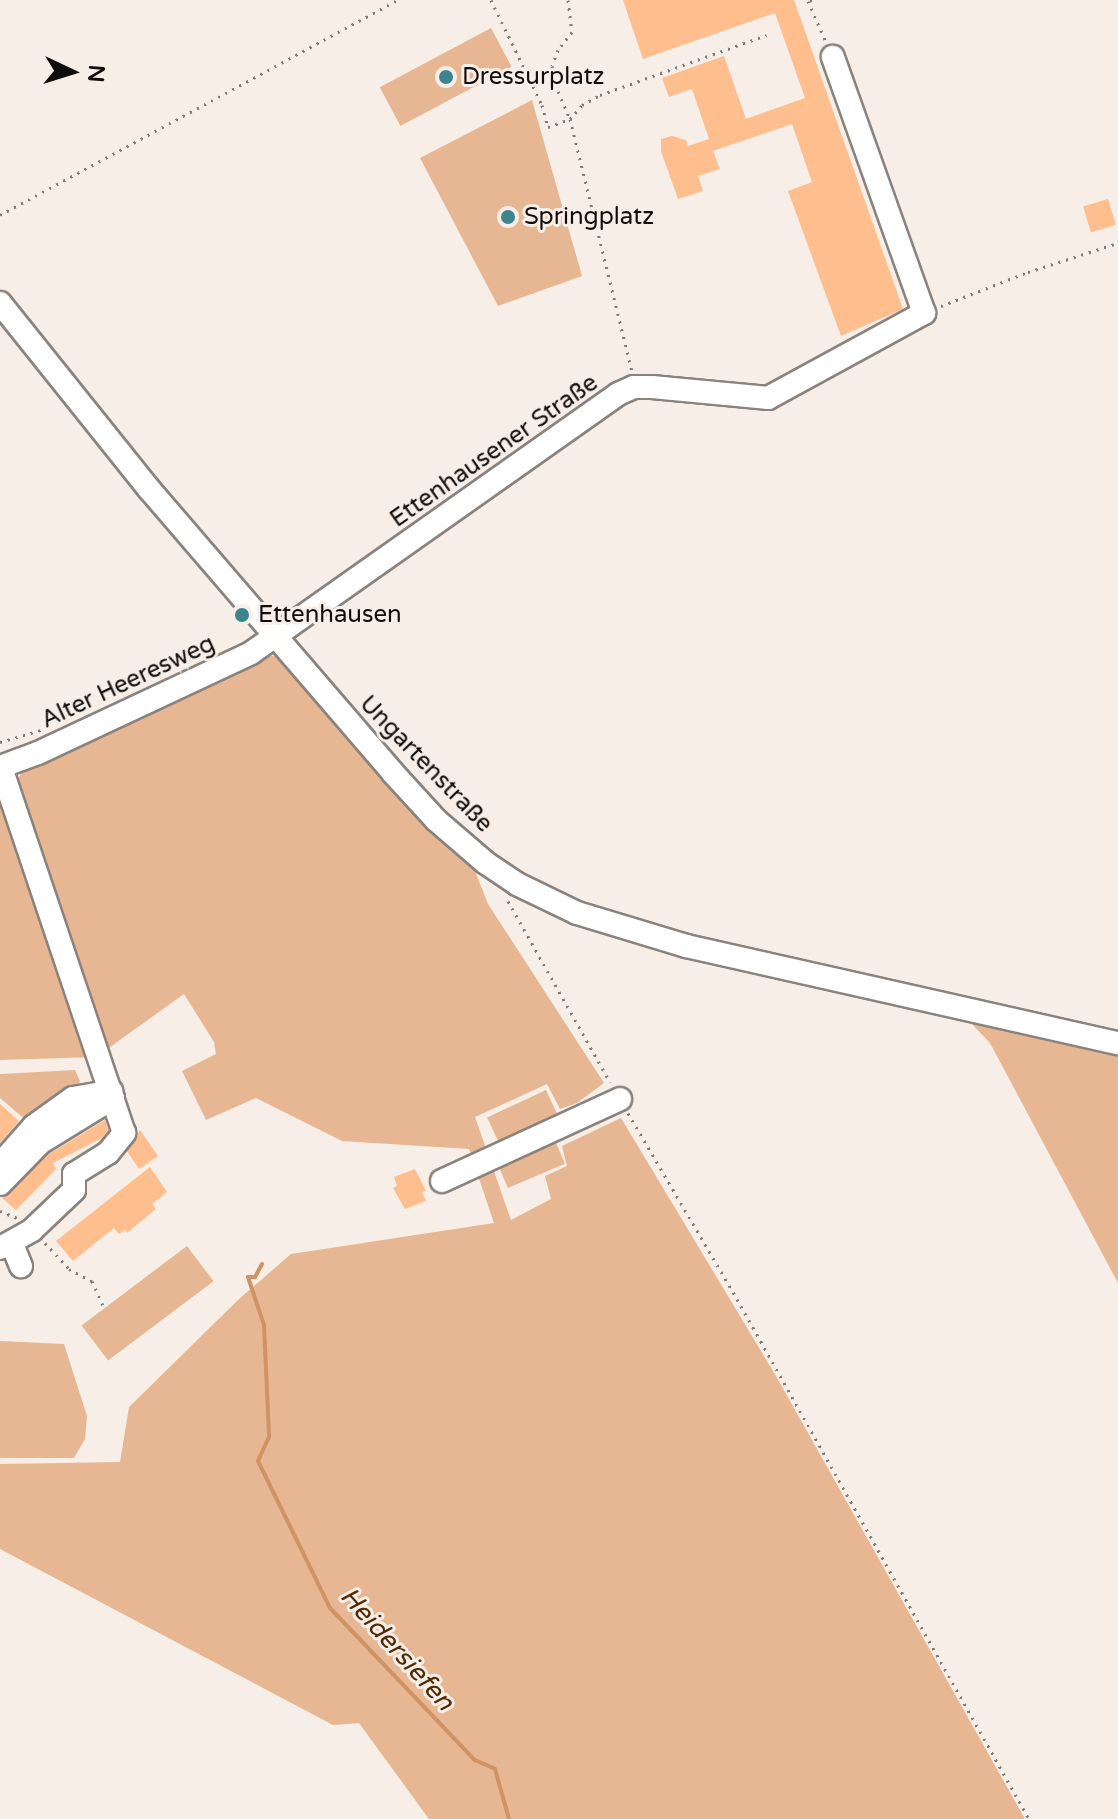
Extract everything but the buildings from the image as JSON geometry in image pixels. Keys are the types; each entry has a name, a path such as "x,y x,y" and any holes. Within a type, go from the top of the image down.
{"street":[{"path":"833,57 924,313"},
{"name":"Ungartenstraße","path":"0,303 149,489 436,820 486,863 517,884 577,913 686,946 1118,1043"},
{"name":"Ettenhausener Straße","path":"275,637 618,394 634,387 768,398 924,313"},
{"name":"Alter Heeresweg","path":"0,767 173,690 275,637"},
{"path":"0,767 124,1133 108,1153 74,1174 74,1190 32,1230 6,1246 21,1266"},
{"path":"0,1164 34,1126 73,1098 112,1095"},
{"path":"0,1184 40,1143 112,1095"},
{"path":"442,1181 620,1099"}],"path":[{"path":"0,215 398,0"},
{"path":"491,0 542,105 548,127 570,119 582,105 600,95 767,35"},
{"path":"568,0 572,32 558,50 552,66 555,84 570,119 634,387"},
{"path":"812,0 808,1 833,57"},
{"path":"924,313 1028,272 1118,243"},
{"path":"502,891 737,1299 1029,1819"},
{"path":"32,1230 69,1269 92,1281 105,1310"}],"shaded area":[{"name":"Dressurplatz","path":"491,28 512,67 400,126 380,87"},
{"name":"Springplatz","path":"532,100 582,276 498,306 420,158"},
{"path":"277,655 433,829 473,866 488,904 604,1083 577,1103 560,1109 547,1084 475,1117 511,1220 551,1199 545,1176 567,1166 562,1146 621,1118 776,1376 1025,1819 429,1819 359,1723 333,1725 0,1549 0,1464 120,1462 129,1407 239,1299 291,1254 494,1223 469,1149 342,1141 256,1098 206,1120 182,1071 216,1054 214,1042 184,994 106,1050 13,790 24,767 42,763 266,657"},
{"path":"0,790 94,1057 0,1060"},
{"path":"970,1022 1118,1054 1118,1283 990,1043"},
{"path":"75,1070 80,1081 77,1088 27,1121 0,1098 0,1074"},
{"path":"546,1090 559,1118 500,1146 487,1117"},
{"path":"554,1138 565,1164 508,1188 497,1162"},
{"path":"187,1246 213,1281 108,1361 82,1325"},
{"path":"0,1341 64,1344 87,1416 85,1439 74,1458 0,1458"}],"waterway":[{"name":"Heidersiefen","path":"262,1264 255,1277 248,1277 264,1325 269,1437 258,1461 330,1608 475,1760 495,1769 509,1819"}],"place":[{"name":"Dressurplatz","path":"446,77"},
{"name":"Springplatz","path":"508,217"},
{"name":"Ettenhausen","path":"242,615"}]}
